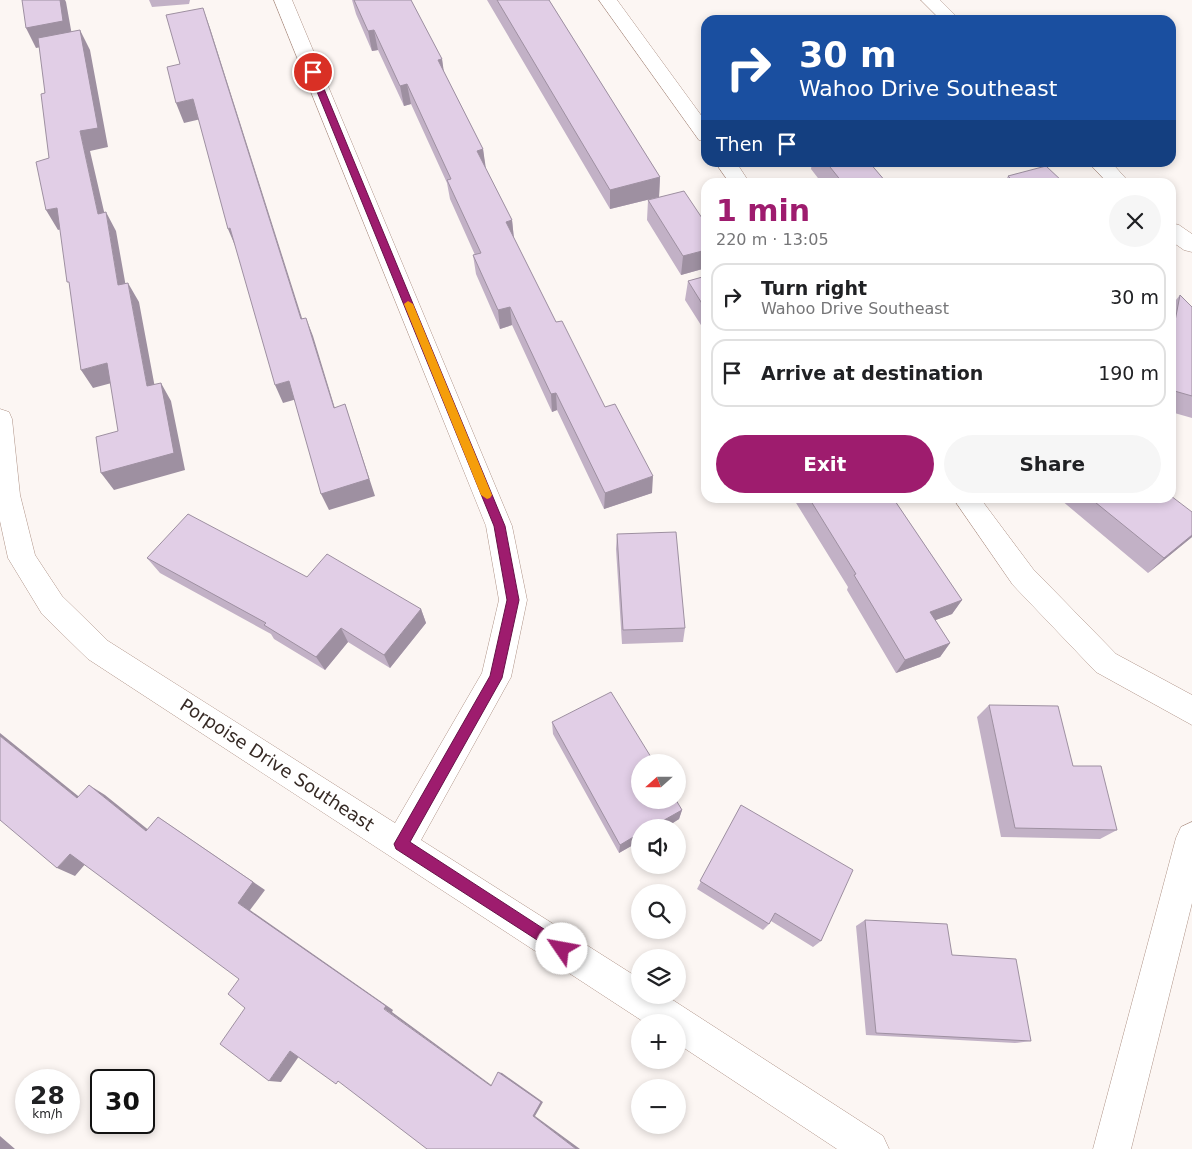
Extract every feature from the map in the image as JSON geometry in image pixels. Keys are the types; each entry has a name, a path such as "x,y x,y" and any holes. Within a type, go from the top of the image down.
{"street":[{"path":"283,0 499,526 513,600 496,678 401,844"},
{"path":"608,0 701,129"},
{"path":"930,0 946,15"},
{"path":"728,167 736,178"},
{"path":"1103,167 1115,178"},
{"path":"1176,234 1192,245"},
{"name":"Porpoise Drive Southeast","path":"0,419 7,496 22,558 52,605 98,650 662,1014"},
{"path":"970,503 1023,577 1106,663 1192,711"},
{"path":"1112,1149 1192,838"},
{"name":"Porpoise Drive Southeast","path":"686,1029 870,1149"}],"building":[{"path":"22,0 60,0 63,21 26,28"},
{"path":"354,0 411,0 442,59 438,60 483,149 477,151 512,220 506,222 556,322 562,321 605,407 615,404 653,476 605,493 556,393 551,394 510,307 498,310 473,255 481,253 447,180 451,179 407,84 400,86 374,30 368,31"},
{"path":"497,0 549,0 660,177 610,190"},
{"path":"203,8 301,319 306,318 334,408 345,404 369,479 321,494 289,381 275,385 230,228 228,229 193,99 176,103 167,67 180,64 166,15"},
{"path":"80,30 98,128 80,131 98,214 106,212 118,285 128,283 147,386 161,383 174,453 101,473 96,437 118,431 107,363 81,370 57,208 46,210 36,162 49,158 41,94 45,93 38,38"},
{"path":"830,167 873,167 883,178 839,178"},
{"path":"1047,167 1059,178 1010,178 1008,176"},
{"path":"684,191 701,216 701,251 683,256 648,200"},
{"path":"701,277 701,302 688,281"},
{"path":"1180,295 1192,307 1192,396 1176,391 1176,316"},
{"path":"1176,500 1192,512 1192,535 1164,558 1096,503 1176,503"},
{"path":"812,503 896,503 962,600 930,612 950,643 905,660 854,575 856,574"},
{"path":"188,514 307,577 327,554 421,609 384,655 341,628 316,657 264,625 266,623 147,558"},
{"path":"676,532 685,628 623,630 617,534"},
{"path":"611,692 649,754 631,754 631,809 682,810 666,819 631,819 631,838 620,845 552,722"},
{"path":"989,705 1058,706 1073,766 1101,766 1117,830 1015,828"},
{"path":"0,736 77,798 89,785 146,831 158,817 253,882 238,903 386,1006 384,1009 491,1086 498,1072 541,1102 533,1116 576,1149 427,1149 338,1081 336,1084 290,1051 269,1081 220,1044 245,1008 228,994 239,979 70,854 57,868 0,820"},
{"path":"741,805 853,870 821,941 775,913 769,924 700,881"},
{"path":"865,920 947,924 952,955 1016,959 1031,1041 876,1033"}],"slow traffic":[{"path":"408,304 487,495"}],"route":[{"path":"313,72 499,526 513,600 496,678 401,844 562,949"}]}
